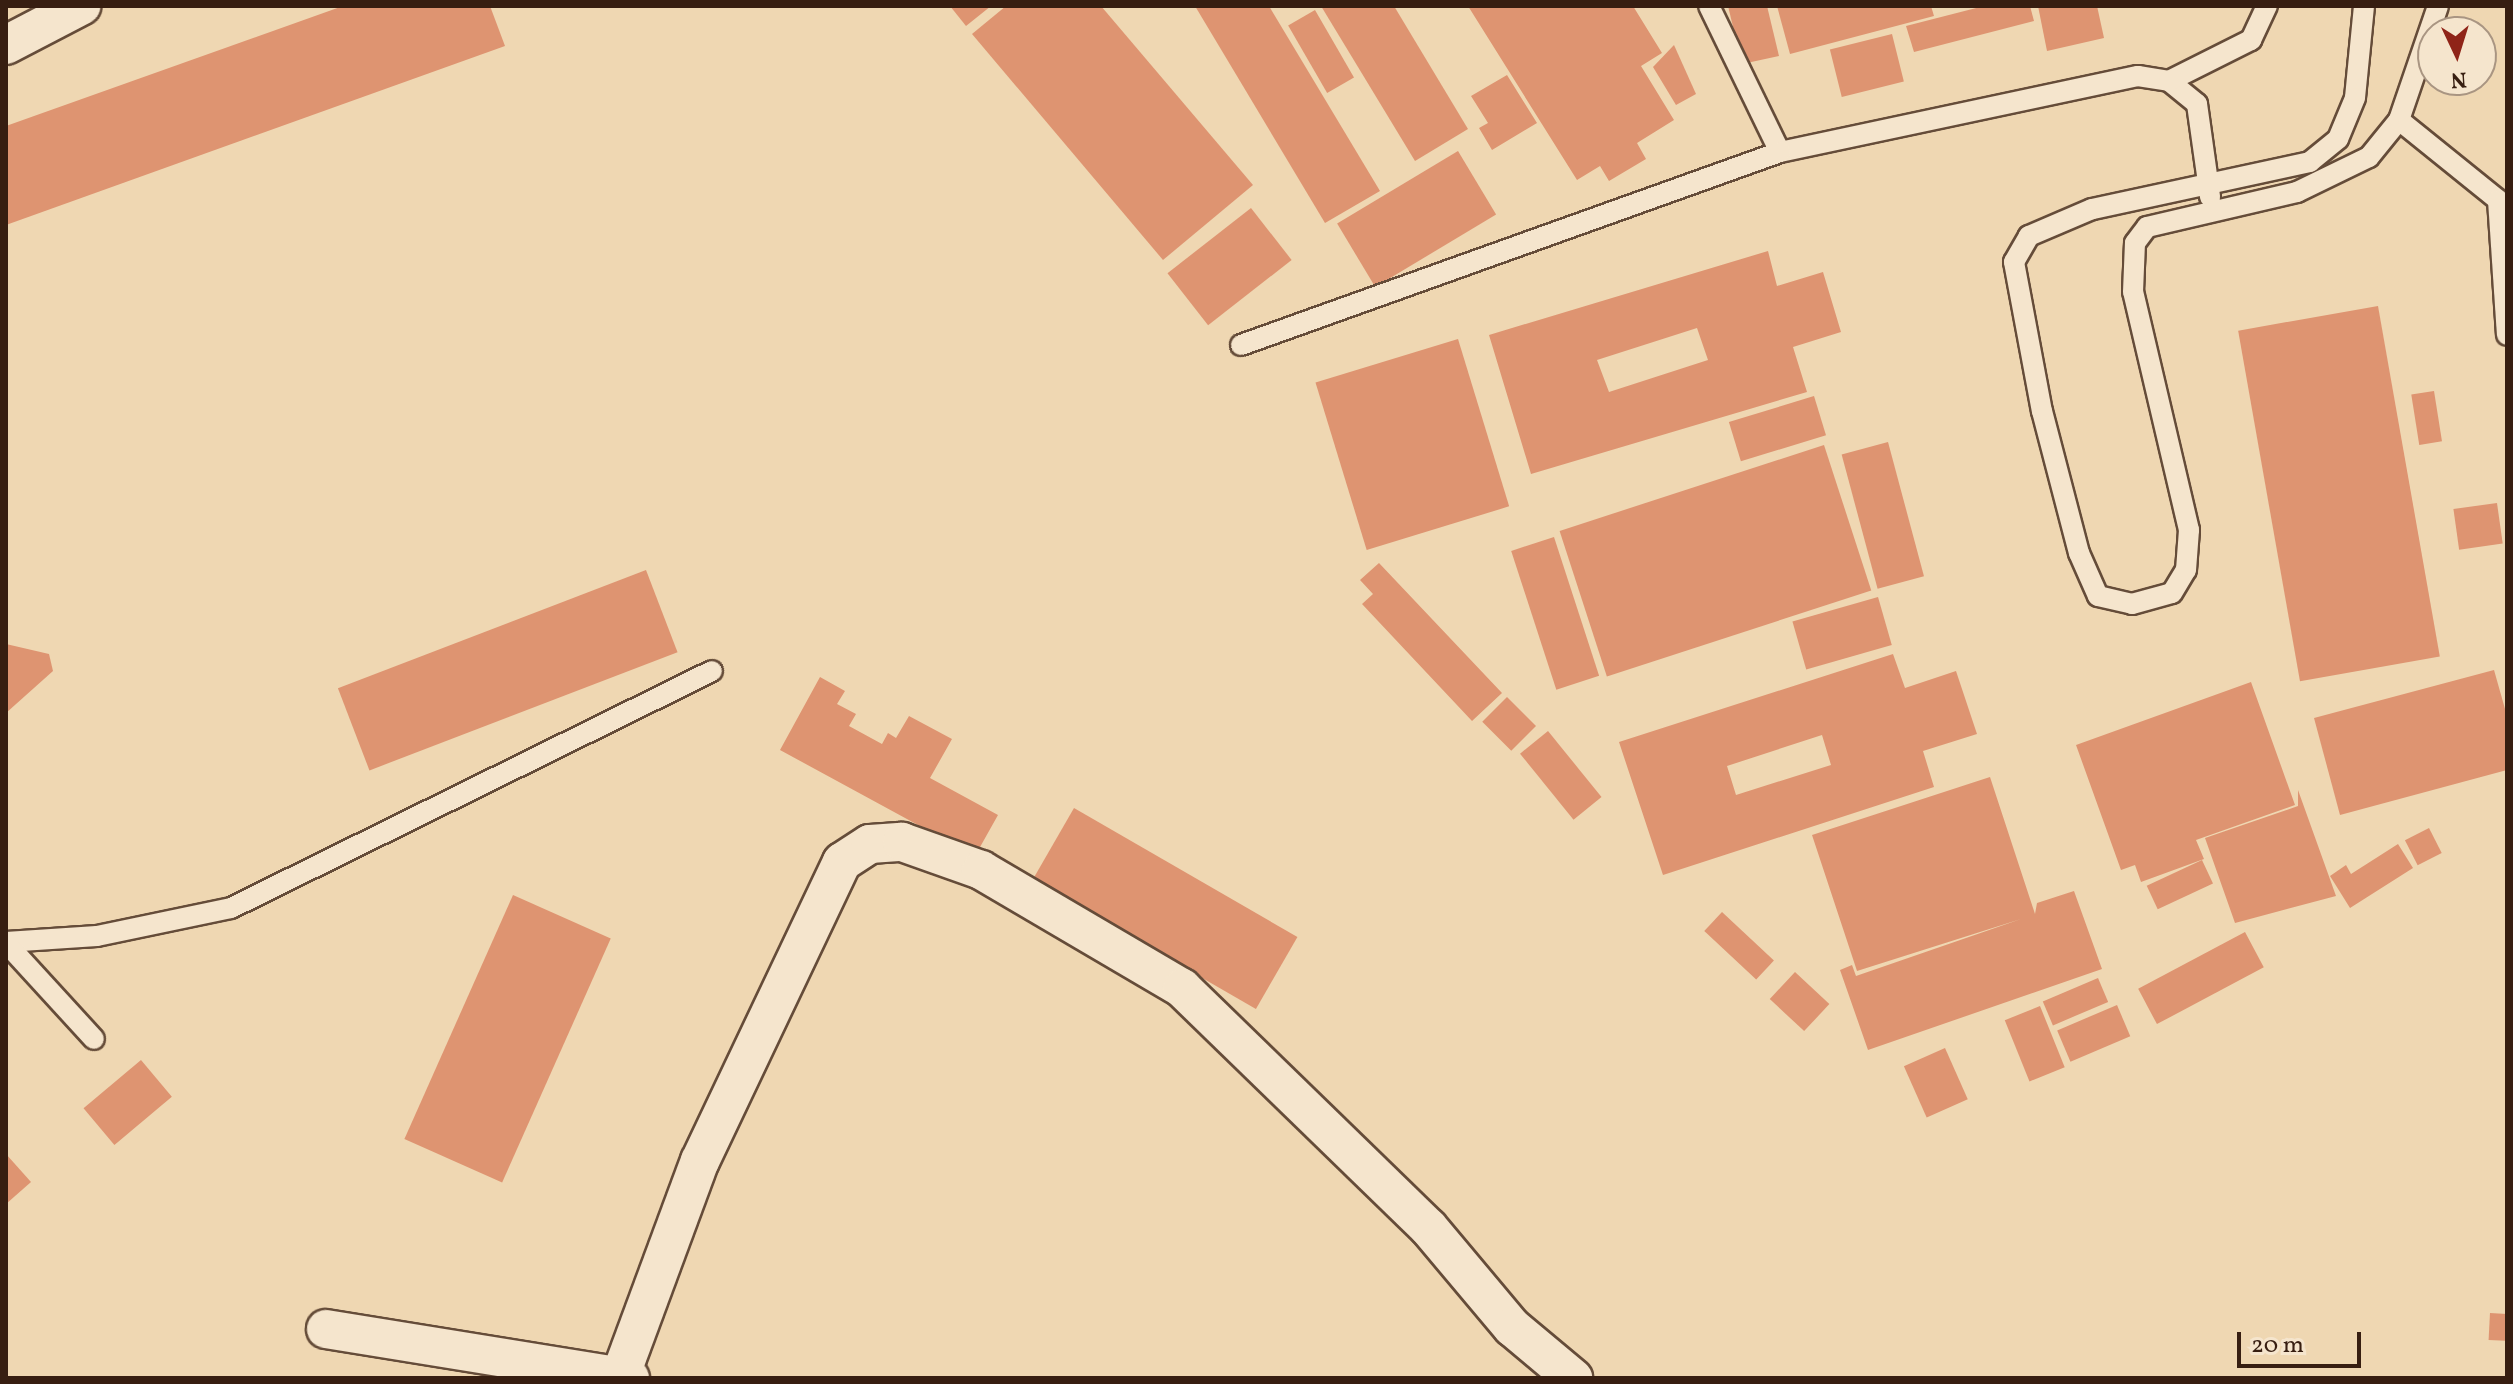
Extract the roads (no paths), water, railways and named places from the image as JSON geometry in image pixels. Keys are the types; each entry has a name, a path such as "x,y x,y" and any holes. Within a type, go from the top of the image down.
{"street":[{"path":"6,45 81,6"},
{"path":"326,1329 626,1376 700,1161 842,862 870,844 902,842 981,870 1182,988 1428,1227 1512,1327 1573,1378"}],"lane":[{"path":"1709,6 1780,152"},
{"path":"2169,81 2251,40 2267,6"},
{"path":"2364,6 2357,86 2338,139 2310,162 2056,222 2029,236 2014,262 2015,294 2079,553 2098,596 2132,604 2172,593 2186,570 2189,530 2145,356 2133,292 2135,243 2147,227 2213,209 2297,192 2369,157 2399,120 2438,6"},
{"path":"1241,345 1780,152 2138,76 2169,81 2197,104 2213,209"},
{"path":"2399,120 2498,200 2507,335"},
{"path":"6,943 97,936 231,908 712,671"},
{"path":"6,943 94,1039"}]}
